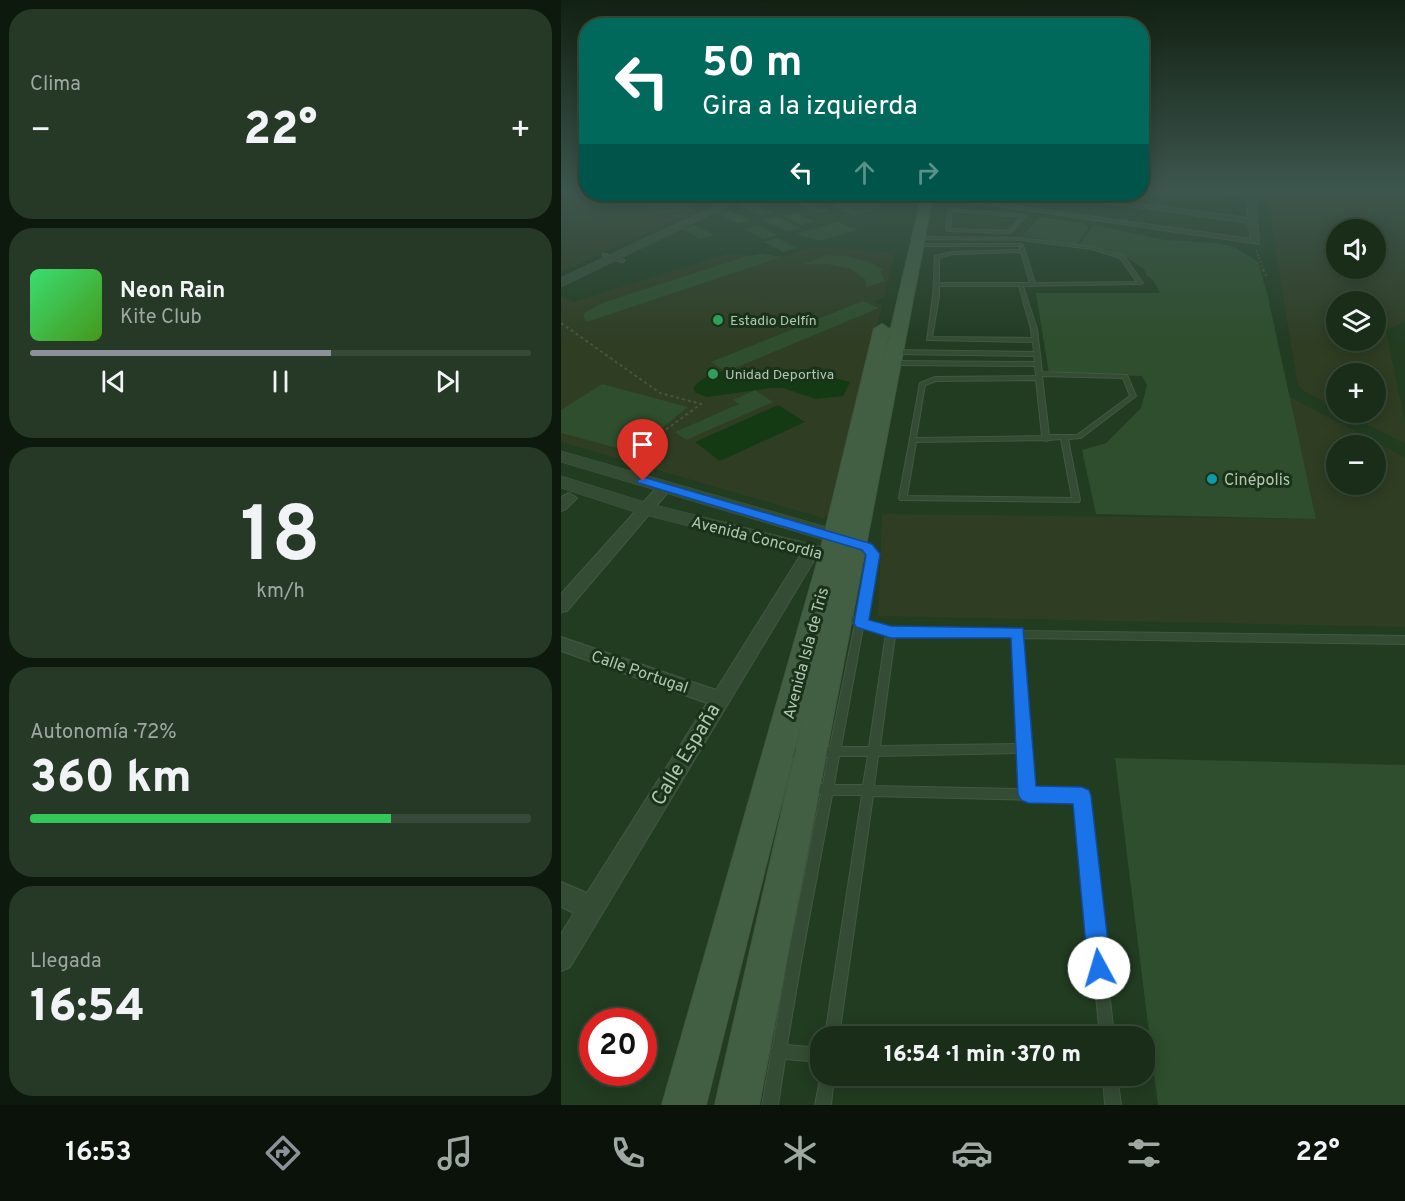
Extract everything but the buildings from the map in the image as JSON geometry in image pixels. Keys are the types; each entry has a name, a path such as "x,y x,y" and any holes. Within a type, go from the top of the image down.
{"main road":[{"name":"Avenida Isla de Tris","path":"684,1105 794,789 823,754 850,619 836,549 908,242"},
{"name":"Avenida Isla de Tris","path":"737,1105 781,956 794,789 778,753 893,358 917,242"}],"street":[{"path":"561,276 614,258 646,242"},
{"path":"561,283 649,242"},
{"path":"1240,242 1255,244"},
{"name":"Avenida Concordia","path":"561,456 660,486 836,549"},
{"path":"562,594 660,486"},
{"name":"Avenida Concordia","path":"564,495 641,508 836,549"},
{"name":"Calle España","path":"561,958 719,699 836,549"},
{"name":"Calle Portugal","path":"561,644 719,699"},
{"path":"561,894 592,908"}],"lane":[{"path":"917,242 923,242"},
{"path":"917,242 1023,251"},
{"path":"968,242 969,248"},
{"path":"936,285 1141,284 1122,257 1092,248 1015,242"},
{"path":"1021,242 969,248 937,257 929,339 1034,340"},
{"path":"1021,242 1033,285"},
{"path":"1021,286 1032,318 1046,439"},
{"path":"955,378 956,340"},
{"path":"893,358 956,353 1036,354"},
{"path":"893,358 955,364 1038,364"},
{"path":"912,440 1079,437 1133,396 1125,376 955,378 935,379 922,384 912,440 903,498 1075,500 1064,438"},
{"path":"630,477 662,448"},
{"path":"850,619 891,632 1018,632 1405,640"},
{"path":"833,1026 891,632"},
{"path":"1018,632 1028,794"},
{"path":"778,753 823,754 874,750 1025,748"},
{"path":"794,789 1082,796 1106,1026"},
{"path":"770,1105 777,1051 781,956"},
{"path":"777,1051 810,1054"},
{"path":"823,1105 826,1086"},
{"path":"1111,1086 1113,1105"}],"path":[{"path":"1255,244 1266,276"},
{"path":"561,323 660,393 701,404 660,434 662,448"}],"shaded area":[{"path":"561,242 628,242 561,272"},
{"path":"1274,242 1326,242 1326,279 1386,279 1386,242 1405,242 1405,322 1386,330 1405,423 1405,444 1364,423 1386,423 1386,363 1326,363 1326,403 1302,390 1297,382"},
{"name":"Unidad Deportiva","path":"828,247 895,253 884,297 873,302 882,305 832,515 823,518 561,442 561,295 573,302 727,254 781,257 810,248"},
{"path":"748,368 796,379 830,377 850,382 843,396 816,399 783,388 707,397 696,393 693,388 711,375"},
{"path":"1288,396 1326,416 1326,423 1340,423 1363,435 1326,435 1326,495 1386,495 1386,447 1405,457 1405,627 878,616 882,514 1315,519"},
{"path":"778,405 805,422 720,461 695,442"}],"place":[{"name":"Estadio Delfín","path":"718,320"},
{"name":"Unidad Deportiva","path":"713,374"},
{"name":"Cinépolis","path":"1212,479"}],"route":[{"path":"643,481 834,535 867,547 873,554 861,623 891,632 1018,632 1028,794 1082,796 1099,968"}]}
